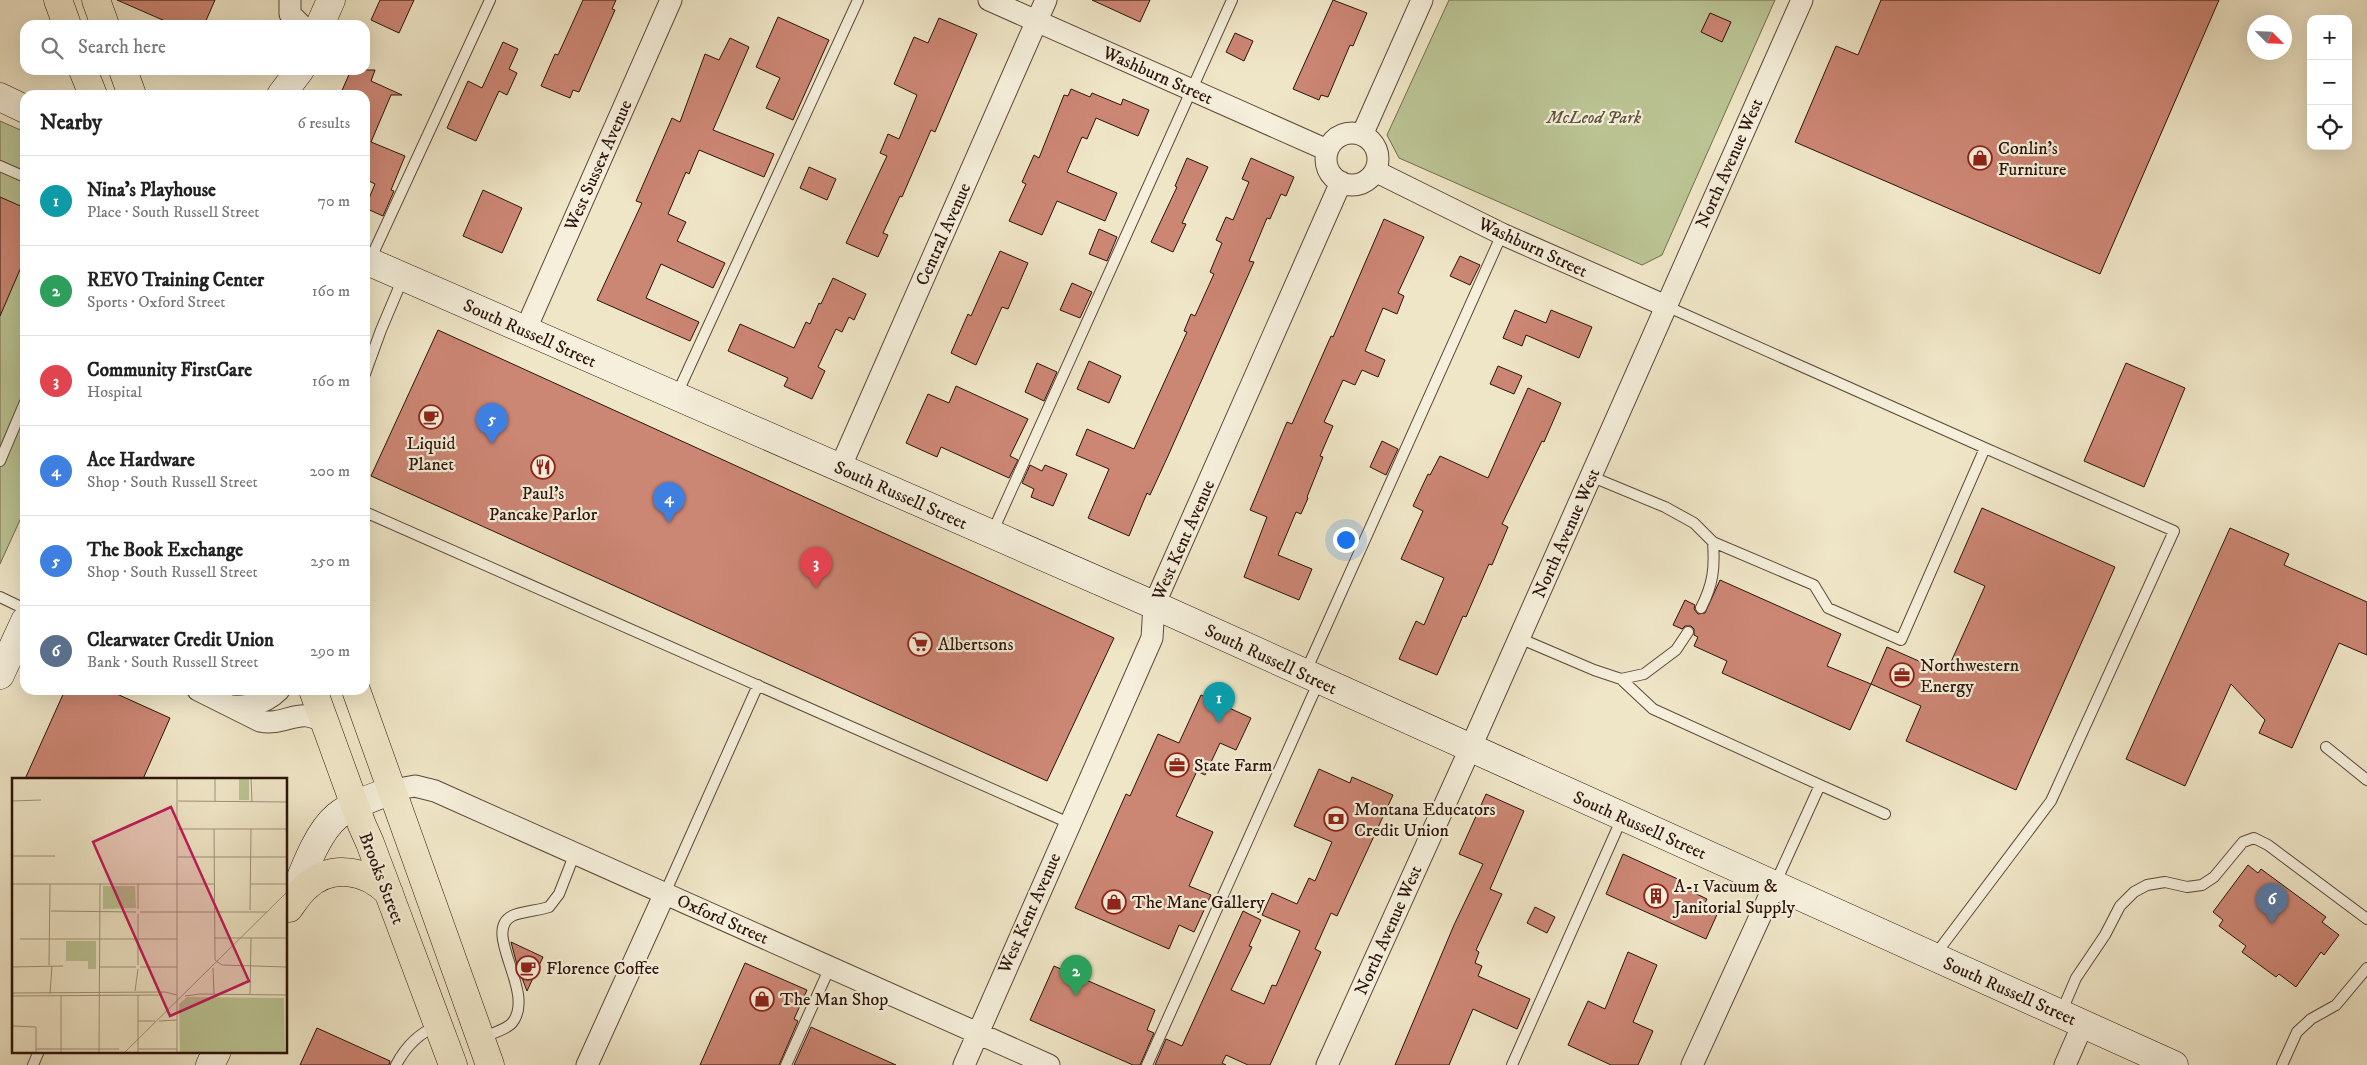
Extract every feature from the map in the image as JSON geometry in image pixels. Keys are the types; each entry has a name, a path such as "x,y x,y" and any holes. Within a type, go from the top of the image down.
{"highway":[{"path":"58,0 65,20"},
{"path":"85,75 91,90"},
{"path":"125,75 130,90"},
{"name":"Brooks Street","path":"315,695 453,1065"},
{"path":"358,695 490,1065"},
{"path":"288,910 306,886 320,877 336,872 355,872 374,881 389,893"}],"main road":[{"path":"322,20 331,0"},
{"path":"285,90 296,75"},
{"path":"0,97 20,107"},
{"name":"South Russell Street","path":"370,262 1154,605 1470,750 1775,884 2174,1065"},
{"path":"0,675 20,631"},
{"path":"288,910 326,828 338,815 393,790"},
{"path":"210,1065 216,1052"}],"street":[{"path":"290,0 290,14 296,20"},
{"name":"West Sussex Avenue","path":"525,331 671,0"},
{"name":"Washburn Street","path":"989,0 1327,150"},
{"name":"Central Avenue","path":"840,468 1046,0"},
{"path":"1362,135 1422,0"},
{"name":"North Avenue West","path":"1327,1065 1470,750 1802,0"},
{"path":"1349,133 1362,135 1373,143 1377,151 1378,160 1375,171 1364,182 1355,185 1341,182 1331,175 1327,167 1327,150 1340,135 1349,133"},
{"name":"Washburn Street","path":"1375,171 1502,234 1666,306"},
{"name":"West Kent Avenue","path":"964,1065 1152,638 1154,605 1341,182"},
{"path":"209,695 265,722 276,721 295,715 314,716 328,726"},
{"path":"232,706 250,706 264,702 273,695"},
{"name":"Oxford Street","path":"393,790 415,786 425,788 1049,1065"},
{"path":"1692,1065 1775,884"},
{"path":"587,1065 665,893"},
{"path":"2065,1065 2072,1019"}],"lane":[{"path":"370,255 490,0"},
{"path":"676,397 858,0"},
{"path":"991,534 1232,0"},
{"path":"0,166 20,175"},
{"path":"1147,1065 1502,234"},
{"path":"370,362 404,278"},
{"path":"1666,306 2174,531 2051,801 1934,956"},
{"path":"0,461 20,414"},
{"path":"1590,476 1665,507 1694,523 1713,542 1814,585 1828,608 1901,640 1986,448"},
{"path":"370,514 1069,823"},
{"path":"1701,608 1715,569 1713,542"},
{"path":"0,597 20,607"},
{"path":"1621,679 1644,674 1676,650 1688,632"},
{"path":"1519,638 1594,670 1621,679 1653,709 1885,814"},
{"path":"665,893 758,686"},
{"path":"2326,747 2367,780"},
{"path":"1775,884 1820,785"},
{"path":"1512,1065 1622,818"},
{"path":"2072,1019 2076,978 2105,935 2120,906 2134,892 2147,885 2165,882 2187,887 2202,885 2214,877 2243,842 2254,838 2268,845 2367,919"},
{"path":"481,1038 511,1024 519,1012 517,986 501,937 504,923 512,916 549,907 559,894 575,853"},
{"path":"786,1065 830,967"},
{"path":"2282,1065 2297,1032 2311,1019 2336,1005 2367,968"},
{"path":"396,1065 402,1054 423,1031 438,1026"},
{"path":"33,1065 39,1052"}],"green space":[{"name":"McLeod Park","path":"1449,0 1775,0 1662,255 1642,265 1399,158 1387,135"},
{"path":"0,121 20,130 20,520 0,564"}],"building":[{"path":"117,0 215,0 206,20 163,20"},
{"path":"380,0 414,0 399,33 371,20"},
{"path":"583,0 616,0 612,9 615,10 579,92 573,90 570,98 541,86 555,54 558,55"},
{"path":"1092,0 1150,0 1140,22"},
{"path":"1333,0 1367,13 1353,46 1350,45 1328,97 1321,95 1319,100 1293,89"},
{"path":"1881,0 2219,0 2100,274 1795,142 1836,46 1858,55"},
{"path":"1710,13 1731,22 1722,42 1701,32"},
{"path":"778,17 829,40 793,120 766,108 780,78 756,67"},
{"path":"939,18 977,34 935,132 931,130 902,197 900,196 883,233 888,235 878,257 846,243 887,156 880,153 888,134 899,139 917,95 894,84 914,37 928,43"},
{"path":"1235,33 1253,41 1244,61 1226,52"},
{"path":"730,38 749,47 713,130 774,154 764,177 699,150 689,174 686,172 668,214 686,222 677,241 725,263 713,288 661,264 646,298 699,322 690,341 597,300 642,203 636,201 672,118 680,122 705,54 719,60"},
{"path":"503,42 518,49 509,69 517,73 507,95 499,91 476,141 447,128 468,81 482,88"},
{"path":"370,70 375,70 371,81 402,95 391,95 371,142 405,156 391,190 394,191 383,216 370,210 370,196 375,184 370,182 370,90 342,90 349,75 370,75"},
{"path":"1071,89 1090,97 1092,93 1121,105 1123,99 1149,110 1138,136 1096,118 1087,139 1082,137 1067,172 1117,193 1105,221 1057,201 1042,235 1009,221 1026,184 1022,182 1034,155 1039,158 1064,95 1068,96"},
{"path":"1187,158 1208,167 1182,223 1186,224 1173,252 1151,242 1177,187 1175,186"},
{"path":"1251,158 1294,177 1286,196 1281,194 1270,219 1267,218 1249,261 1254,262 1168,456 1150,495 1147,493 1129,536 1088,518 1109,469 1076,455 1087,429 1134,449 1187,332 1184,331 1191,314 1195,316 1214,274 1210,272 1222,243 1216,240 1226,217 1233,220 1249,182 1242,179"},
{"path":"809,167 836,179 827,200 800,188"},
{"path":"483,190 522,208 502,253 463,236"},
{"path":"0,197 20,206 20,270 0,316"},
{"path":"1384,219 1424,237 1398,293 1404,296 1397,314 1383,308 1365,351 1385,360 1378,377 1362,370 1355,385 1343,380 1324,422 1333,426 1320,456 1323,457 1308,498 1301,514 1296,512 1278,555 1312,569 1299,600 1244,577 1267,517 1250,510 1287,422 1292,424 1331,336 1333,337"},
{"path":"1099,229 1117,237 1107,261 1089,254"},
{"path":"1000,251 1028,263 1008,309 1002,307 976,365 951,353 968,314 971,316"},
{"path":"1460,256 1480,265 1470,285 1450,276"},
{"path":"833,278 866,294 854,320 849,317 842,332 836,329 818,367 825,371 812,399 784,386 788,378 728,351 740,324 794,348 806,322 810,324"},
{"path":"1072,283 1092,292 1080,318 1060,310"},
{"path":"1515,310 1546,323 1551,310 1592,327 1579,358 1526,335 1522,346 1503,338"},
{"path":"438,330 1114,638 1047,781 371,476"},
{"path":"1089,361 1121,376 1109,403 1077,389"},
{"path":"1037,363 1057,372 1044,401 1025,392"},
{"path":"2126,363 2185,388 2144,487 2084,461"},
{"path":"1498,366 1522,376 1514,394 1490,384"},
{"path":"956,386 1028,419 1010,456 1018,460 1009,478 941,447 937,457 906,443 928,394 949,403"},
{"path":"1528,388 1561,403 1544,442 1542,441 1502,524 1508,527 1492,565 1489,564 1466,617 1463,616 1437,675 1399,659 1416,621 1424,625 1444,578 1401,559 1423,511 1413,506 1428,474 1430,475 1440,456 1488,478"},
{"path":"1382,441 1398,449 1386,475 1370,467"},
{"path":"1030,465 1042,471 1045,465 1067,474 1053,506 1031,497 1034,489 1022,483"},
{"path":"1982,508 2115,567 2016,790 1906,741 1921,706 1871,684 1887,647 1946,673 1985,586 1954,572"},
{"path":"2230,528 2289,554 2284,565 2367,602 2367,655 2339,643 2292,748 2259,733 2265,720 2231,684 2185,786 2126,759"},
{"path":"1720,580 1841,634 1827,666 1871,684 1850,730 1722,673 1727,661 1694,646 1698,637 1694,635 1694,629 1691,626 1685,626 1682,629 1673,625 1685,600 1695,605 1694,609 1698,614 1705,613"},
{"path":"63,695 119,695 170,718 143,778 25,778"},
{"path":"1201,695 1251,718 1236,750 1220,743 1205,775 1197,771 1176,816 1213,832 1189,886 1211,895 1194,932 1179,925 1169,949 1075,908 1126,794 1130,796 1158,734 1179,743"},
{"path":"1319,769 1350,783 1352,777 1393,795 1337,916 1331,913 1315,949 1321,952 1270,1065 1248,1065 1226,1055 1222,1063 1226,1065 1155,1065 1166,1039 1182,1046 1243,911 1261,920 1249,946 1252,947 1231,990 1264,1004 1272,985 1276,986 1300,931 1262,915 1272,893 1297,904 1309,878 1315,881 1332,842 1294,826"},
{"path":"1486,794 1524,811 1490,889 1502,894 1476,950 1479,952 1475,963 1482,966 1478,976 1530,999 1517,1029 1473,1009 1449,1065 1395,1065 1454,925 1483,864 1459,854"},
{"name":"A-1 Vacuum & Janitorial Supply","path":"1623,854 1682,881 1680,886 1707,899 1705,903 1719,910 1706,939 1606,894"},
{"path":"2248,865 2258,873 2261,869 2326,917 2322,922 2339,935 2324,955 2321,952 2296,987 2279,974 2276,977 2242,952 2246,946 2219,926 2223,920 2213,912"},
{"path":"1535,907 1555,917 1547,933 1527,923"},
{"name":"Florence Coffee","path":"511,942 543,957 527,991 517,965"},
{"path":"1628,952 1657,965 1633,1022 1653,1031 1638,1065 1611,1065 1568,1045 1588,1001 1605,1009"},
{"path":"745,963 807,990 794,1019 798,1021 779,1065 700,1065"},
{"path":"1054,966 1155,1010 1147,1030 1154,1033 1140,1065 1133,1065 1030,1020"},
{"path":"811,1027 813,1028 896,1065 794,1065"},
{"path":"317,1028 390,1061 389,1065 300,1065"}],"place":[{"name":"Conlin's Furniture","path":"1980,158"},
{"name":"Liquid Planet","path":"431,417"},
{"name":"The Book Exchange","path":"492,444"},
{"name":"Paul's Pancake Parlor","path":"543,467"},
{"name":"Ace Hardware","path":"669,523"},
{"name":"Community FirstCare","path":"816,588"},
{"name":"Albertsons","path":"920,644"},
{"name":"Northwestern Energy","path":"1902,675"},
{"name":"Nina's Playhouse","path":"1219,723"},
{"name":"State Farm","path":"1177,765"},
{"name":"Montana Educators Credit Union","path":"1336,819"},
{"name":"A-1 Vacuum & Janitorial Supply","path":"1656,896"},
{"name":"The Mane Gallery","path":"1114,902"},
{"name":"Clearwater Credit Union","path":"2272,924"},
{"name":"Florence Coffee","path":"528,968"},
{"name":"REVO Training Center","path":"1076,996"},
{"name":"The Man Shop","path":"762,999"}]}
